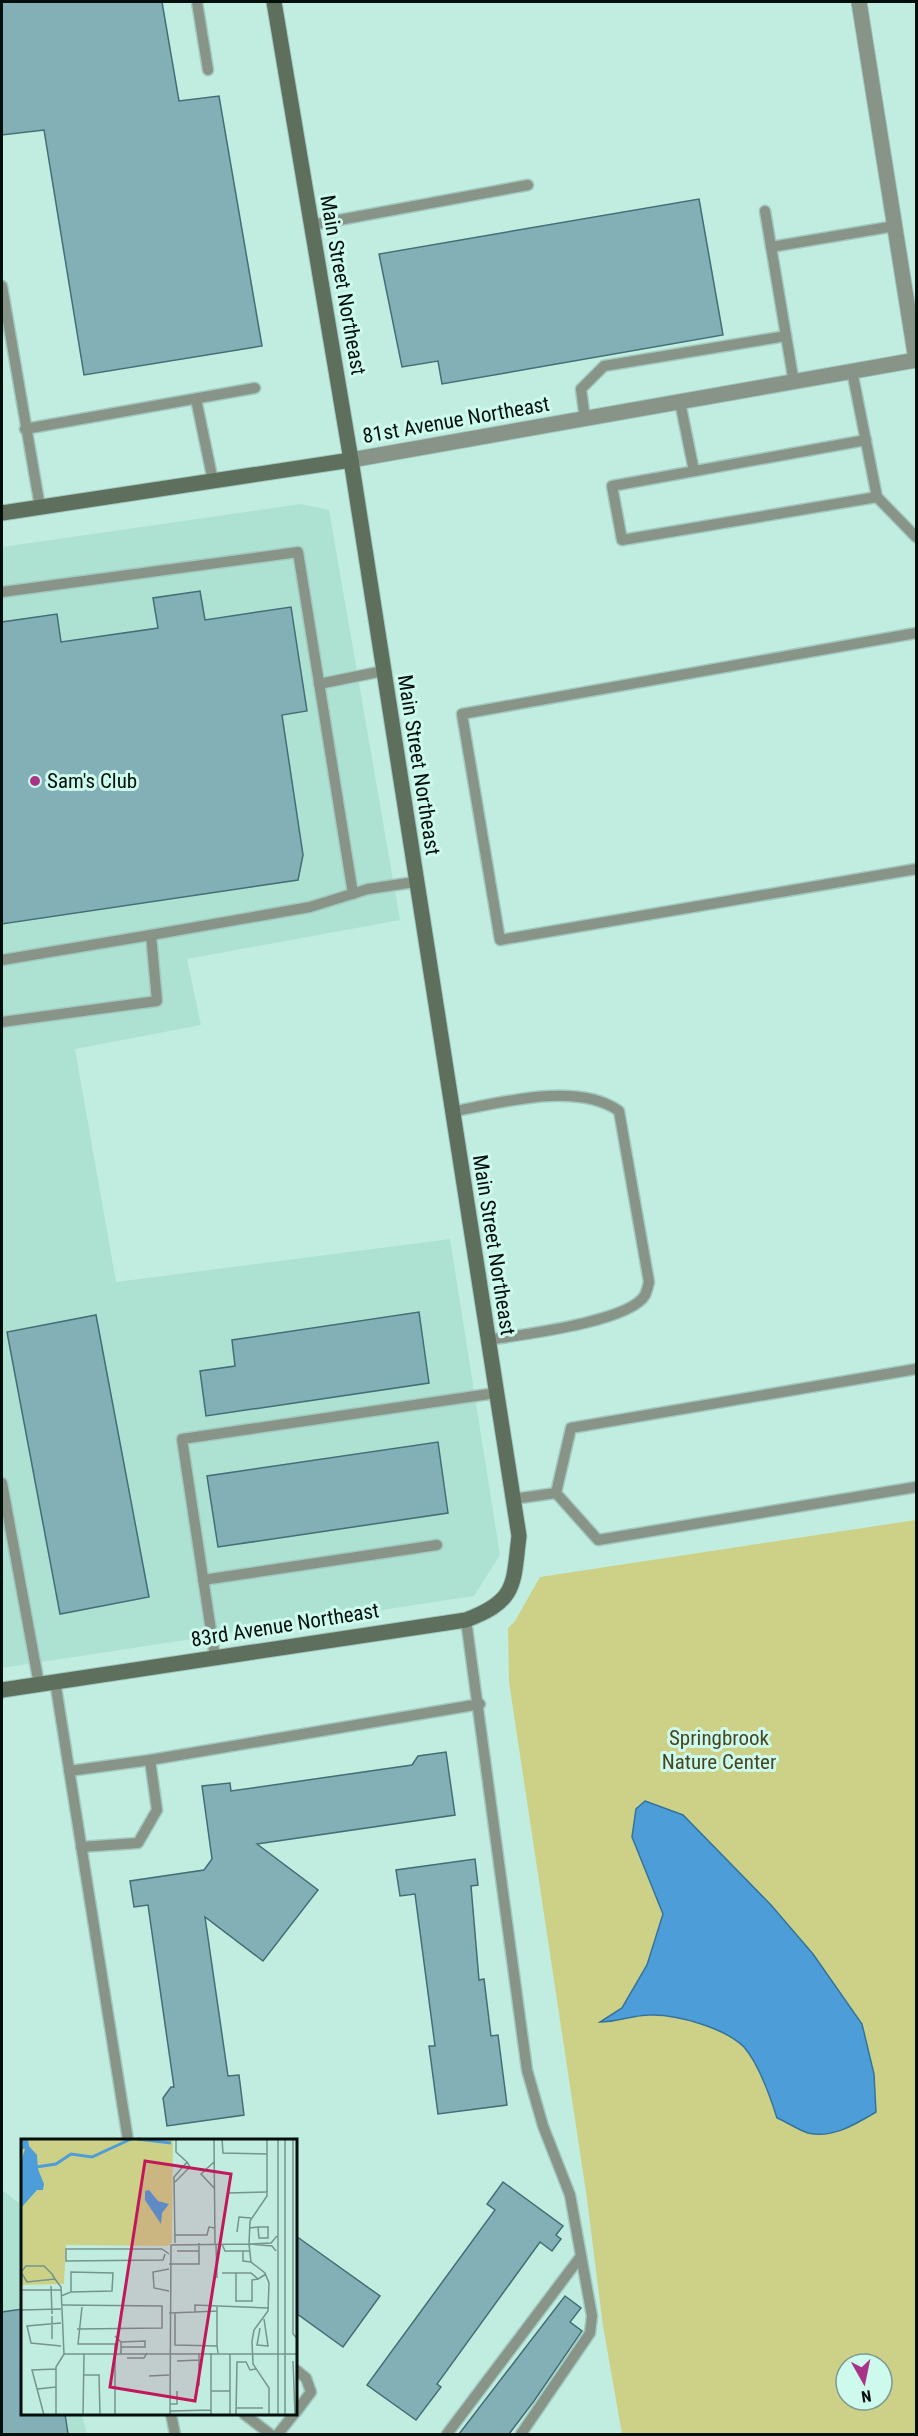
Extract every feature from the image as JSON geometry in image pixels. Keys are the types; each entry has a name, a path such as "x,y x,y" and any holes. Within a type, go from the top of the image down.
{"street":[{"name":"Main Street Northeast","path":"274,2 351,460 415,882 519,1536"},
{"path":"859,2 916,361"},
{"name":"81st Avenue Northeast","path":"2,513 351,460 916,361"},
{"name":"83rd Avenue Northeast","path":"2,1690 466,1620 492,1610 508,1595 519,1536"}],"lane":[{"path":"197,2 208,70"},
{"path":"312,225 528,185"},
{"path":"765,211 794,383"},
{"path":"771,247 895,226"},
{"path":"2,286 40,507"},
{"path":"585,419 581,389 604,366 786,336"},
{"path":"852,371 877,497 916,537"},
{"path":"25,429 255,388"},
{"path":"196,399 213,481"},
{"path":"680,402 694,471"},
{"path":"866,440 612,486 622,540 877,497"},
{"path":"2,592 298,552 353,894"},
{"path":"916,633 462,714 500,940 916,869"},
{"path":"319,684 383,671"},
{"path":"2,960 310,907 353,894 415,882"},
{"path":"2,1022 157,1001 151,935"},
{"path":"451,1112 515,1100 581,1096 609,1104 619,1111 649,1282 645,1296 624,1312 550,1331 487,1340"},
{"path":"556,1493 571,1428 916,1369"},
{"path":"215,1657 182,1439 496,1393"},
{"path":"2,1483 39,1684"},
{"path":"556,1493 598,1540 916,1487"},
{"path":"513,1499 556,1493"},
{"path":"203,1580 437,1545"},
{"path":"466,1620 480,1704 527,2070 543,2126 570,2195 592,2316 590,2333 521,2434"},
{"path":"55,1681 128,2139"},
{"path":"69,1771 150,1760 480,1704"},
{"path":"81,1847 138,1843 158,1810 150,1760"},
{"path":"447,2434 581,2256"},
{"path":"297,2371 306,2378 311,2392 297,2410"},
{"path":"171,2415 175,2434"},
{"path":"245,2415 270,2434"},
{"path":"278,2434 293,2415"}],"shaded area":[{"path":"301,504 329,510 400,920 187,959 201,1025 75,1049 116,1282 450,1239 500,1555 474,1596 2,1668 2,547"},
{"path":"2,2190 21,2204 21,2415 82,2415 87,2434 2,2434"}],"green space":[{"name":"Springbrook Nature Center","path":"916,1520 916,2434 622,2434 603,2326 587,2199 509,1682 508,1628 515,1621 540,1577"}],"water":[{"path":"645,1801 683,1815 771,1905 813,1954 862,2024 874,2074 876,2112 852,2126 835,2132 808,2133 777,2118 754,2062 744,2047 725,2034 700,2024 661,2015 644,2015 600,2022 622,2008 647,1965 663,1914 632,1837 636,1809"}],"building":[{"path":"2,2 162,2 179,101 219,96 262,346 84,375 44,130 2,135"},
{"path":"699,199 723,335 442,384 438,361 402,367 379,254"},
{"path":"200,591 205,620 291,607 307,711 282,715 303,855 298,880 2,924 2,622 57,614 61,642 158,628 153,598"},
{"path":"419,1312 429,1383 206,1416 200,1371 235,1366 232,1340"},
{"path":"96,1315 149,1597 60,1614 7,1332"},
{"path":"438,1442 448,1513 218,1547 207,1476"},
{"path":"446,1752 455,1815 257,1844 318,1890 263,1961 205,1917 228,2076 239,2075 244,2115 167,2126 163,2098 171,2087 174,2087 148,1905 134,1907 130,1881 204,1870 212,1859 202,1786 230,1783 231,1791 412,1765 418,1756"},
{"path":"475,1859 478,1885 471,1886 479,1980 484,1979 491,2036 498,2035 507,2105 438,2114 429,2046 435,2046 415,1894 400,1896 396,1870"},
{"path":"503,2182 563,2226 556,2235 561,2239 552,2251 540,2242 437,2384 441,2387 416,2420 367,2385 495,2210 487,2204"},
{"path":"297,2237 380,2296 343,2347 297,2314"},
{"path":"565,2296 581,2308 570,2322 582,2331 509,2434 459,2434"},
{"path":"21,2309 21,2415 65,2415 68,2434 2,2434 2,2312"}],"place":[{"name":"Sam's Club","path":"35,781"}]}
